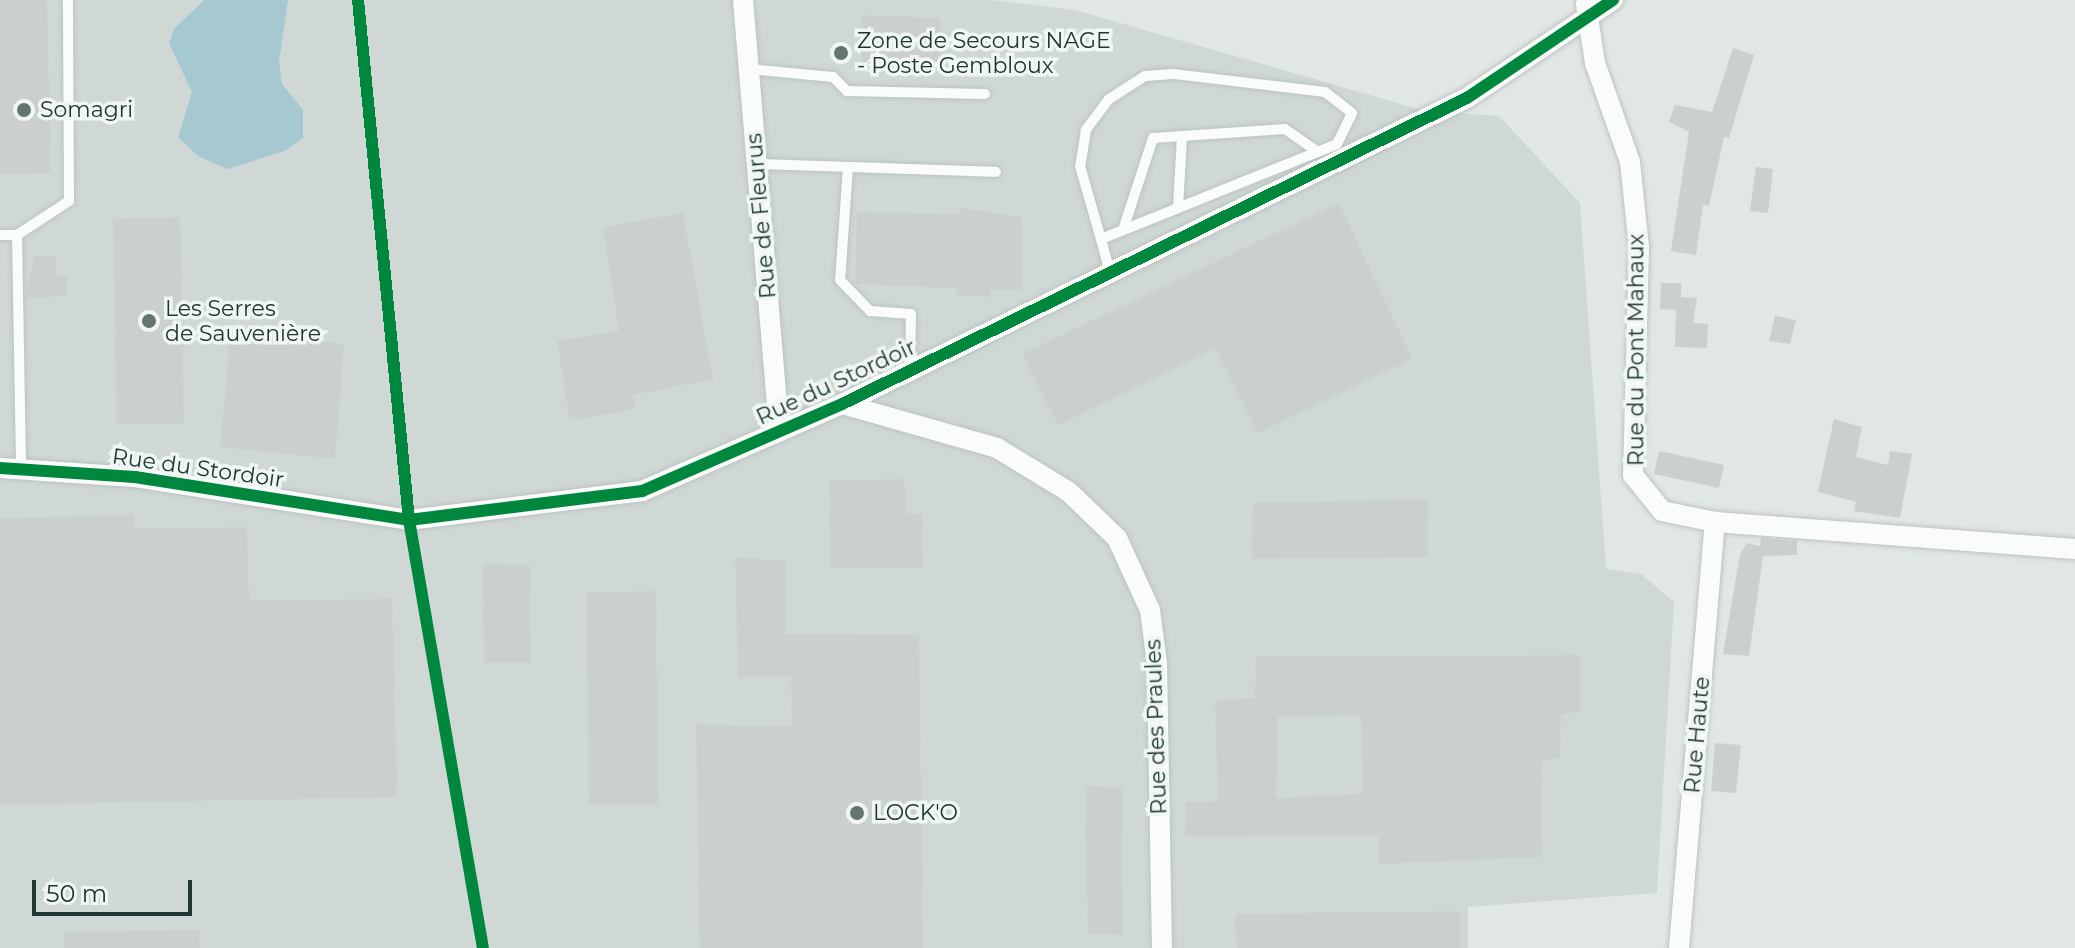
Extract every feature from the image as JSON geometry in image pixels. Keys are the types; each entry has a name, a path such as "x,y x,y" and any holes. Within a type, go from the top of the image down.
{"street":[{"name":"Rue de Fleurus","path":"743,0 779,431"},
{"name":"Rue du Stordoir","path":"0,468 135,477 409,520 642,491 842,404 1467,98 1587,6 1613,0"},
{"name":"Rue du Pont Mahaux","path":"1587,6 1595,63 1630,162 1639,247 1633,475 1662,511 1715,522 2075,549"},
{"name":"Rue des Praules","path":"842,404 997,448 1069,492 1117,538 1150,610 1157,664 1162,948"},
{"name":"Rue Haute","path":"1679,948 1715,522"}],"lane":[{"path":"0,235 17,235 69,201 68,0"},
{"path":"749,69 833,77 847,91 985,94"},
{"path":"1101,239 1337,144 1352,113 1325,92 1145,76 1109,99 1086,130 1080,166 1110,273"},
{"path":"1123,230 1153,138 1285,129 1318,152"},
{"path":"1178,208 1182,136"},
{"path":"757,164 996,172"},
{"path":"848,167 840,280 870,311 911,314 910,371"},
{"path":"17,235 21,469"}],"shaded area":[{"path":"0,0 991,0 1075,10 1425,111 1499,116 1580,203 1606,569 1641,574 1674,602 1657,893 1468,907 1468,948 0,948"}],"water":[{"path":"204,0 288,0 279,62 282,84 303,110 303,138 285,151 227,169 198,156 178,137 192,92 169,43 174,29"}],"building":[{"name":"Somagri","path":"0,0 47,0 51,173 0,174"},
{"path":"862,15 940,18 941,68 862,66"},
{"path":"1733,48 1754,55 1729,138 1724,137 1709,206 1703,205 1696,255 1671,251 1689,132 1669,122 1675,105 1712,112"},
{"path":"1756,167 1773,169 1768,213 1750,211"},
{"path":"1339,203 1412,359 1258,433 1215,349 1058,425 1022,354"},
{"path":"961,208 1022,217 1022,291 991,289 991,297 957,295 956,288 855,284 857,212 961,214"},
{"path":"683,213 713,379 633,395 635,409 570,421 557,341 619,331 603,227"},
{"name":"Les Serres de Sauvenière","path":"180,217 184,424 117,423 113,219"},
{"path":"34,256 56,256 56,276 67,276 67,296 26,298"},
{"path":"1661,283 1681,283 1681,297 1697,298 1693,323 1708,324 1707,348 1675,347 1676,310 1660,309"},
{"path":"1775,316 1796,320 1790,344 1769,341"},
{"path":"231,332 344,344 335,459 220,447"},
{"path":"1834,419 1862,427 1856,457 1888,465 1890,451 1912,454 1900,518 1854,511 1856,502 1818,492"},
{"path":"1659,451 1724,465 1719,488 1654,474"},
{"path":"904,479 907,514 922,514 923,568 831,567 829,480"},
{"path":"1428,499 1427,557 1252,559 1253,503"},
{"path":"134,515 134,529 247,527 249,600 392,599 397,797 0,805 0,518"},
{"path":"1761,538 1797,541 1797,555 1763,556 1749,656 1723,654 1740,554 1747,543 1760,546"},
{"name":"LOCK'O","path":"735,557 785,561 786,634 919,635 923,948 700,948 696,724 792,727 791,676 738,677"},
{"path":"482,564 530,565 531,663 485,663"},
{"path":"656,591 658,804 589,805 587,592"},
{"path":"1580,655 1580,712 1561,714 1560,758 1541,761 1542,857 1379,864 1379,835 1185,836 1186,802 1218,801 1215,701 1255,698 1256,656","holes":["1361,715 1363,794 1276,798 1277,717"]},
{"path":"1715,743 1741,745 1736,793 1711,791"},
{"path":"1085,786 1122,788 1123,935 1088,934"},
{"path":"1460,911 1460,948 1237,948 1235,914"},
{"path":"199,930 200,948 64,948 64,932"}],"cycle path":[{"path":"358,0 409,520 483,948"},
{"path":"0,468 135,477 409,520 642,491 842,404 1467,98 1613,0"}],"place":[{"name":"Zone de Secours NAGE - Poste Gembloux","path":"841,53"},
{"name":"Somagri","path":"24,110"},
{"name":"Les Serres de Sauvenière","path":"149,321"},
{"name":"LOCK'O","path":"857,813"}]}
